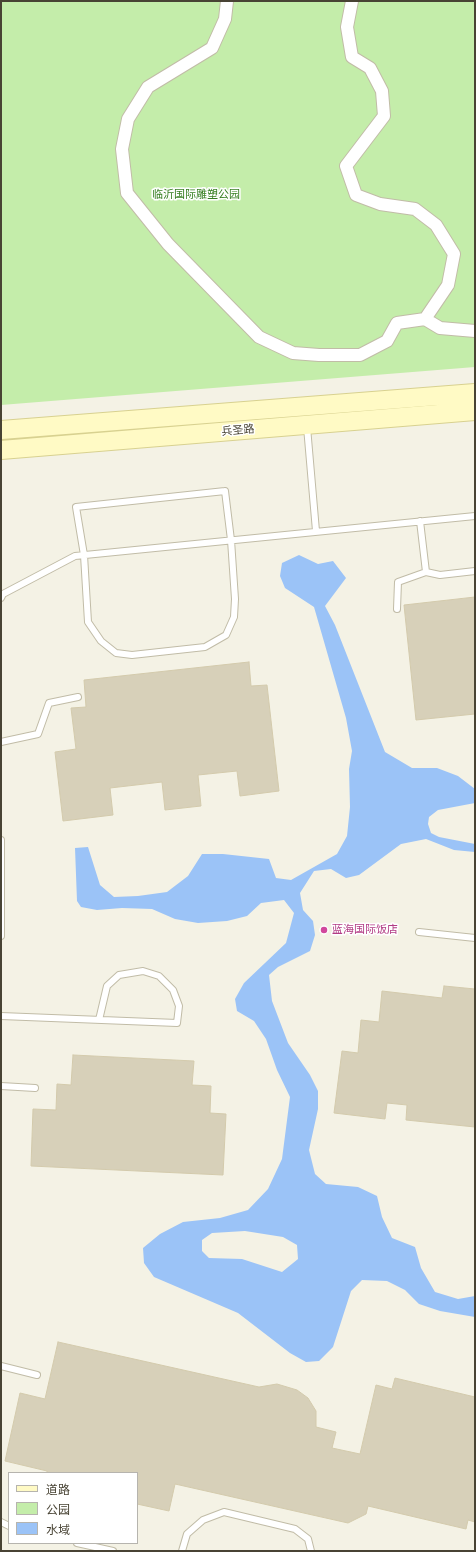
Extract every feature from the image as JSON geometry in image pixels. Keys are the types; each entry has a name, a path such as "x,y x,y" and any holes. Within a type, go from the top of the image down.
{"main road":[{"name":"兵圣路","path":"1,430 475,393"},
{"name":"兵圣路","path":"1,450 475,411"}],"street":[{"path":"227,1 225,19 212,48 148,87 128,119 122,149 127,193 168,244 259,337 293,353 319,355 360,355 387,340 397,323 425,319 440,328 475,331"},
{"path":"352,1 347,27 352,57 370,68 382,91 384,116 346,166 356,195 380,204 415,209 436,225 454,254 448,285 425,319"}],"lane":[{"path":"307,426 316,531"},
{"path":"225,491 231,540 235,599 234,618 226,635 205,647 132,655 116,653 101,641 88,622 84,555 76,507 225,491"},
{"path":"1,598 3,594 75,556 475,516"},
{"path":"420,521 426,572"},
{"path":"397,609 398,582 426,572 440,576 475,571"},
{"path":"1,742 38,734 49,703 78,697"},
{"path":"1,840 1,936"},
{"path":"419,932 475,938"},
{"path":"1,1016 98,1020 177,1023 179,1006 173,990 159,976 143,971 119,975 107,986 98,1020"},
{"path":"1,1086 35,1088"},
{"path":"1,1366 37,1375"},
{"path":"182,1551 187,1534 203,1520 224,1512 296,1529 308,1539 311,1551"},
{"path":"82,1544 113,1551"}],"green space":[{"name":"临沂国际雕塑公园","path":"1,1 475,1 475,367 1,405"}],"water":[{"path":"299,555 318,564 333,561 346,578 325,606 335,625 385,752 412,768 437,768 458,776 475,789 475,803 438,810 429,817 428,824 431,833 439,837 475,844 475,852 454,850 426,839 401,844 359,875 346,878 331,869 314,871 300,893 303,910 313,921 315,935 310,951 278,967 269,975 272,1001 288,1043 310,1075 318,1091 318,1109 309,1150 315,1174 326,1184 358,1187 377,1196 382,1217 392,1238 415,1247 421,1268 435,1292 458,1299 475,1296 475,1317 440,1311 419,1304 405,1290 387,1281 362,1280 351,1291 333,1347 319,1361 306,1362 290,1353 238,1313 154,1277 144,1263 143,1248 160,1234 183,1222 220,1218 248,1210 268,1189 282,1159 290,1097 277,1070 266,1039 254,1021 237,1011 235,999 244,983 286,943 294,913 284,900 261,903 247,916 227,921 198,923 175,919 152,909 122,908 97,910 81,907 77,901 75,848 88,847 100,885 114,897 138,896 167,892 188,876 202,854 223,854 269,859 276,878 291,880 337,854 347,836 350,807 349,769 352,751 346,718 314,607 285,588 280,576 282,563","holes":["245,1231 283,1237 297,1245 298,1259 282,1272 242,1259 209,1258 202,1251 202,1240 212,1233"]}],"building":[{"path":"475,597 475,714 416,720 404,605"},
{"path":"249,662 251,686 267,685 279,791 240,796 237,771 198,775 201,806 165,810 162,782 110,788 113,815 63,821 55,752 76,749 71,708 86,707 84,680"},
{"path":"444,986 475,989 475,1127 406,1120 407,1105 387,1103 385,1119 334,1113 342,1051 358,1053 361,1020 379,1022 382,991 442,998"},
{"path":"73,1055 194,1061 192,1085 211,1086 210,1113 226,1114 223,1175 31,1166 33,1109 56,1110 57,1084 71,1085"},
{"path":"58,1342 259,1387 277,1384 297,1390 308,1398 316,1411 316,1427 336,1432 332,1448 360,1454 376,1385 392,1389 395,1378 475,1397 475,1522 468,1520 466,1529 368,1506 366,1514 348,1523 175,1484 169,1511 138,1504 138,1472 47,1472 5,1461 20,1393 45,1399"}],"place":[{"name":"蓝海国际饭店","path":"324,930"}]}
